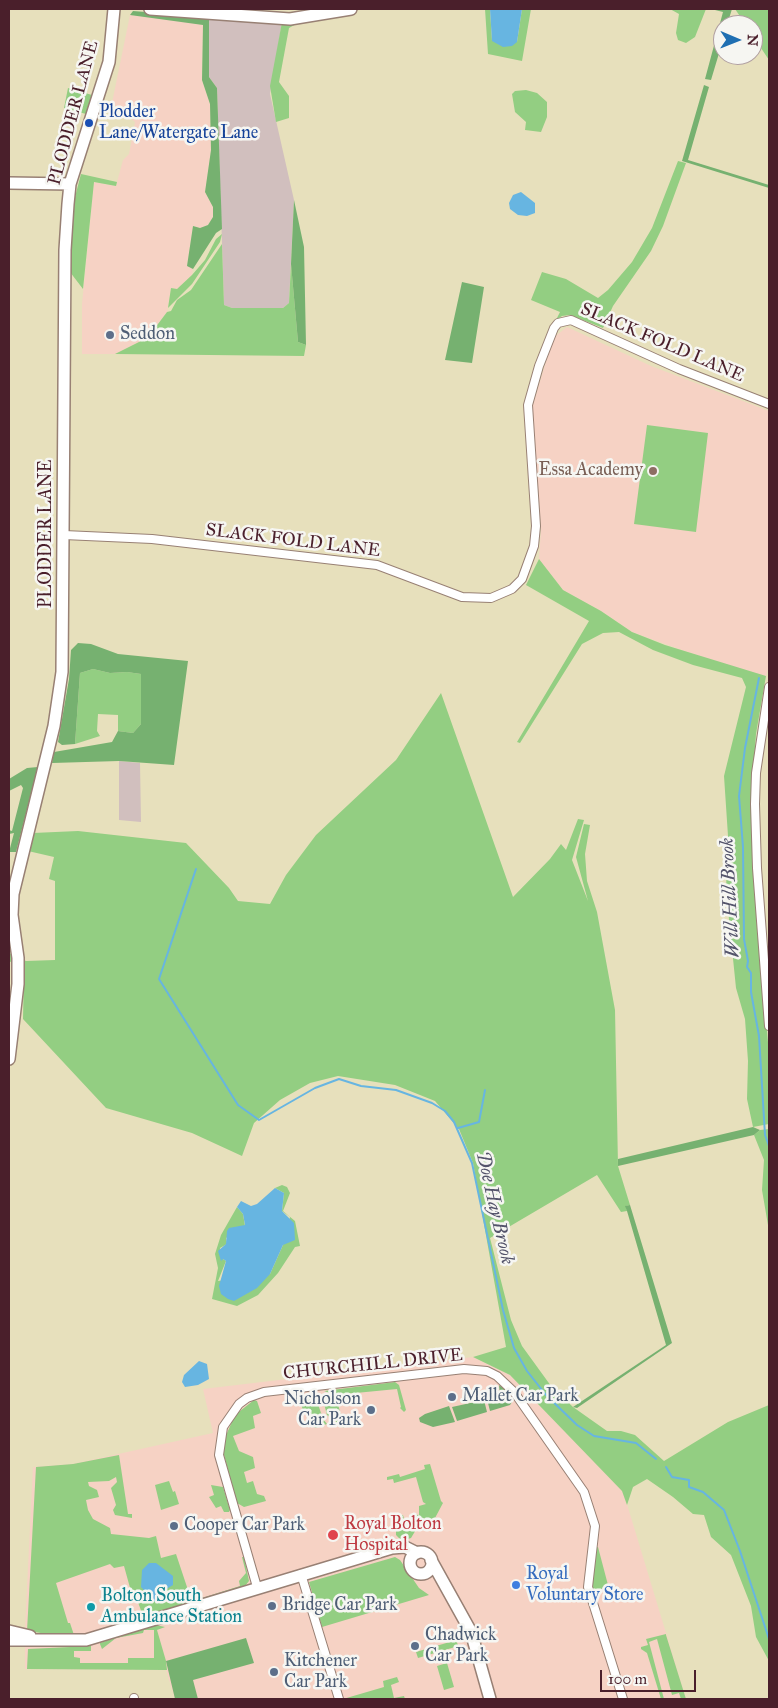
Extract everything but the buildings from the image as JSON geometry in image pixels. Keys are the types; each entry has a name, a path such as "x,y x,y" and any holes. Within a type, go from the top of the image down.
{"main road":[{"name":"PLODDER LANE","path":"9,1059 9,1039 18,984 18,958 12,915 14,894 54,726 62,672 66,250 70,184 109,62 114,9"},
{"path":"150,9 290,19 351,9"},
{"path":"9,183 70,184"},
{"path":"9,1640 78,1642 92,1639 256,1587 388,1550 405,1547 414,1557 415,1572 425,1573 447,1591"},
{"path":"414,1557 427,1554 443,1578 447,1591 473,1637 490,1699"},
{"path":"425,1573 430,1569 431,1560"},
{"path":"9,1631 49,1641"}],"street":[{"name":"SLACK FOLD LANE","path":"64,535 160,540 377,565 462,597 491,598 512,589 522,579 534,546 536,526 528,405 539,366 554,328 558,323 571,320 679,369 769,404"},
{"path":"769,687 766,724 756,772 757,868 767,971 769,1026"},
{"name":"CHURCHILL DRIVE","path":"256,1587 219,1455 223,1427 239,1404 247,1398 264,1392 464,1369 487,1372 498,1376 514,1392 584,1492 595,1526 588,1587 623,1699"},
{"path":"301,1574 339,1699"}],"shaded area":[{"path":"130,15 168,18 203,25 202,80 210,104 211,150 205,192 213,207 213,217 208,225 200,228 193,226 187,265 193,269 192,275 177,289 171,288 167,312 155,328 141,341 115,354 82,354 82,304 94,182 116,186 123,160 129,154 135,122 112,103"},
{"path":"209,17 282,22 270,94 294,200 289,303 283,308 232,308 224,305 217,88 209,77"},
{"name":"Essa Academy","path":"567,327 651,366 769,411 769,665 766,676 715,662 632,632 601,611 563,590 539,559 541,530 532,408 553,338"},
{"path":"119,761 140,763 141,822 119,820"},
{"name":"Royal Bolton Hospital","path":"473,1357 510,1375 623,1491 686,1699 175,1699 166,1670 25,1669 25,1628 33,1467 73,1464 213,1433 203,1389"}],"green space":[{"path":"485,9 490,9 492,41 517,42 522,9 531,9 522,61 488,54"},
{"path":"670,9 706,9 695,37 686,43 678,40 676,33 679,14"},
{"path":"711,9 732,9 730,15 722,15 723,12"},
{"path":"735,9 769,9 769,60 763,51 763,15 739,15"},
{"path":"133,11 209,17 209,77 217,88 222,229 216,233 193,269 187,266 193,226 200,228 208,225 213,217 213,207 205,192 211,150 210,104 202,80 203,25 130,15"},
{"path":"282,22 298,23 289,28 279,82 289,96 289,118 276,122 270,86"},
{"path":"713,49 713,65 716,65 711,80 705,79"},
{"path":"704,85 709,87 688,160 769,185 769,188 682,161"},
{"path":"68,88 92,95 86,114 64,108"},
{"path":"526,90 537,93 547,102 547,117 541,132 525,130 526,122 515,112 512,94 515,91"},
{"path":"678,161 686,163 663,226 651,251 613,306 603,328 570,315 562,316 556,320 560,312 531,300 542,272 566,279 598,298 608,290 632,262 652,228"},
{"path":"81,174 117,182 116,186 94,182 83,289 70,272 72,223 75,197"},
{"path":"294,200 304,247 306,345 298,342 291,264"},
{"path":"222,234 220,242 192,284 168,308 171,288 177,289 192,275 205,260 216,239"},
{"path":"222,244 224,305 232,308 283,308 289,303 291,264 298,342 306,345 304,356 115,354 141,341 155,328 167,312 171,311 177,300 191,290"},
{"path":"462,282 484,287 472,363 445,360"},
{"path":"647,425 708,433 696,532 634,524"},
{"path":"539,559 563,590 601,611 632,632 665,645 766,676 756,734 752,791 755,892 769,1054 769,1124 753,1127 747,1099 748,1061 745,1019 736,988 726,890 728,836 724,776 746,687 742,678 693,665 653,650 619,632 603,633 582,644 520,743 517,742 589,621 526,585"},
{"path":"78,643 91,644 118,654 188,661 174,765 119,761 52,763 54,752 112,742 118,731 133,733 141,724 141,674 127,672 110,673 93,669 80,673 75,744 62,745 58,742 69,679 71,650"},
{"path":"93,669 110,673 127,672 141,674 141,724 133,733 118,731 118,715 98,714 97,731 100,736 75,744 80,673"},
{"path":"441,693 513,897 550,859 561,844 566,850 578,819 584,820 572,860 588,901 576,857 584,824 590,825 585,854 587,881 597,912 615,1010 618,1166 630,1205 626,1206 627,1211 621,1212 597,1175 490,1238 511,1320 522,1346 551,1386 573,1407 607,1431 621,1431 635,1435 664,1461 728,1422 769,1405 769,1661 756,1637 751,1606 731,1555 711,1537 704,1515 693,1514 647,1479 633,1487 627,1505 622,1491 510,1375 473,1357 506,1347 473,1163 459,1129 435,1101 395,1085 338,1076 310,1083 280,1100 254,1123 242,1156 192,1133 106,1108 23,1019 24,969 9,961 9,953 26,961 55,960 55,881 49,879 54,857 28,851 33,833 78,831 186,843 229,888 238,901 270,904 286,875 316,835 396,760"},
{"path":"38,767 16,852 9,852 14,833 9,834 9,830 12,831 23,788 21,785 9,791 9,779 27,768"},
{"path":"753,1127 760,1130 754,1135 618,1166 618,1159"},
{"path":"769,1129 769,1231 762,1190 764,1160 754,1135 760,1130"},
{"path":"282,1185 287,1187 290,1193 283,1211 295,1221 300,1246 295,1247 278,1273 258,1295 237,1306 212,1299 218,1268 215,1254 221,1235 237,1207 243,1214 245,1226 226,1238 227,1244 220,1248 223,1259 226,1261 218,1281 270,1274 283,1245 290,1217 282,1211 284,1193 275,1188"},
{"path":"630,1205 672,1343 577,1408 573,1407 666,1345 625,1206"},
{"path":"395,1382 399,1385 406,1410 404,1412 400,1408 397,1389 335,1395 324,1391"},
{"path":"499,1385 507,1391 512,1402 510,1405 490,1411 487,1399 500,1395"},
{"path":"315,1395 323,1419 327,1424 315,1428 310,1412 304,1413 299,1398"},
{"path":"322,1396 338,1404 344,1428 327,1415"},
{"path":"254,1400 257,1401 261,1413 253,1416 255,1428 233,1436 239,1451 253,1457 255,1468 244,1472 247,1483 253,1481 257,1494 264,1496 266,1501 244,1507 237,1503 224,1455 223,1442 235,1415"},
{"path":"484,1400 487,1412 457,1421 452,1407"},
{"path":"449,1406 455,1422 433,1427 420,1422 419,1418 425,1414"},
{"path":"119,1455 128,1514 132,1514 132,1518 115,1515 113,1510 116,1505 111,1488 117,1482 116,1477 109,1481 88,1482 89,1486 97,1490 99,1497 86,1500 88,1510 93,1519 110,1528 111,1534 149,1538 156,1536 161,1558 176,1554 190,1596 195,1595 196,1600 240,1586 239,1581 246,1573 242,1557 244,1557 249,1581 245,1586 135,1621 143,1616 135,1594 132,1595 124,1566 114,1568 110,1564 56,1583 68,1623 70,1623 75,1638 27,1631 36,1467 73,1464"},
{"path":"430,1464 443,1503 435,1518 420,1523 411,1538 402,1541 396,1535 396,1529 403,1527 401,1520 395,1521 394,1518 403,1515 407,1530 410,1531 414,1522 410,1514 419,1515 419,1506 426,1504 423,1502 416,1477 394,1483 393,1479 387,1480 387,1477 399,1474 400,1477 425,1469 424,1465"},
{"path":"169,1481 173,1492 175,1491 179,1504 161,1510 155,1485"},
{"path":"211,1485 223,1487 229,1512 224,1512 221,1506 216,1508 209,1497 214,1495"},
{"path":"598,1547 608,1585 600,1590 594,1590 591,1586 595,1548"},
{"path":"395,1557 400,1560 419,1588 429,1595 322,1627 309,1582"},
{"path":"156,1625 165,1627 157,1630 167,1670 27,1669 28,1649 91,1646 91,1651 74,1651 74,1657 80,1658 80,1663 128,1663 128,1658 154,1658 154,1630 144,1630 143,1633 116,1638 102,1649 100,1643"},
{"path":"666,1634 686,1699 681,1699 679,1693 672,1695 657,1639 649,1642 664,1699 661,1699 647,1653 641,1649 641,1647 648,1645 646,1639"},
{"path":"246,1638 254,1663 193,1680 198,1699 175,1699 166,1661"},
{"path":"455,1638 458,1645 455,1647 418,1658 416,1652 453,1641"},
{"path":"447,1663 454,1687 444,1690 437,1666"},
{"path":"397,1677 399,1682 391,1685 394,1698 404,1696 405,1699 343,1699 384,1687 383,1681"}],"water":[{"path":"490,9 522,9 517,42 512,46 503,47 492,41"},
{"path":"521,192 535,203 535,213 527,216 518,215 510,209 509,203 513,195"},
{"path":"275,1188 284,1193 282,1211 294,1223 295,1240 283,1245 270,1274 257,1288 234,1301 228,1299 221,1294 219,1286 226,1261 223,1259 221,1261 218,1251 226,1244 229,1228 245,1225 243,1214 237,1207 241,1201 251,1206 257,1204"},
{"path":"199,1361 207,1364 209,1379 198,1385 185,1387 182,1382 184,1375"},
{"path":"149,1563 156,1563 173,1576 173,1585 158,1594 155,1602 141,1587 142,1570"}],"waterway":[{"name":"Will Hill Brook","path":"759,678 745,748 739,796 743,847 744,939 748,961 747,967 751,973 751,992 759,1036 765,1135 769,1146"},
{"name":"Doe Hay Brook","path":"196,869 159,979 238,1105 259,1120 315,1088 339,1079 361,1086 396,1090 432,1103 445,1111 454,1122 472,1163 503,1310 514,1348 527,1371 546,1395 577,1425 594,1436 636,1443 656,1459"},
{"path":"458,1128 479,1122 485,1090"},
{"path":"666,1467 672,1477 689,1480 689,1487 703,1492 724,1510 740,1551 769,1639"}],"place":[{"name":"Plodder Lane/Watergate Lane","path":"89,123"},
{"name":"Seddon","path":"110,335"},
{"name":"Essa Academy","path":"653,471"},
{"name":"Mallet Car Park","path":"452,1397"},
{"name":"Nicholson Car Park","path":"371,1410"},
{"name":"Cooper Car Park","path":"174,1526"},
{"name":"Royal Bolton Hospital","path":"333,1535"},
{"name":"Royal Voluntary Store","path":"516,1585"},
{"name":"Bridge Car Park","path":"272,1606"},
{"name":"Bolton South Ambulance Station","path":"91,1607"},
{"name":"Chadwick Car Park","path":"415,1646"},
{"name":"Kitchener Car Park","path":"274,1672"}]}
